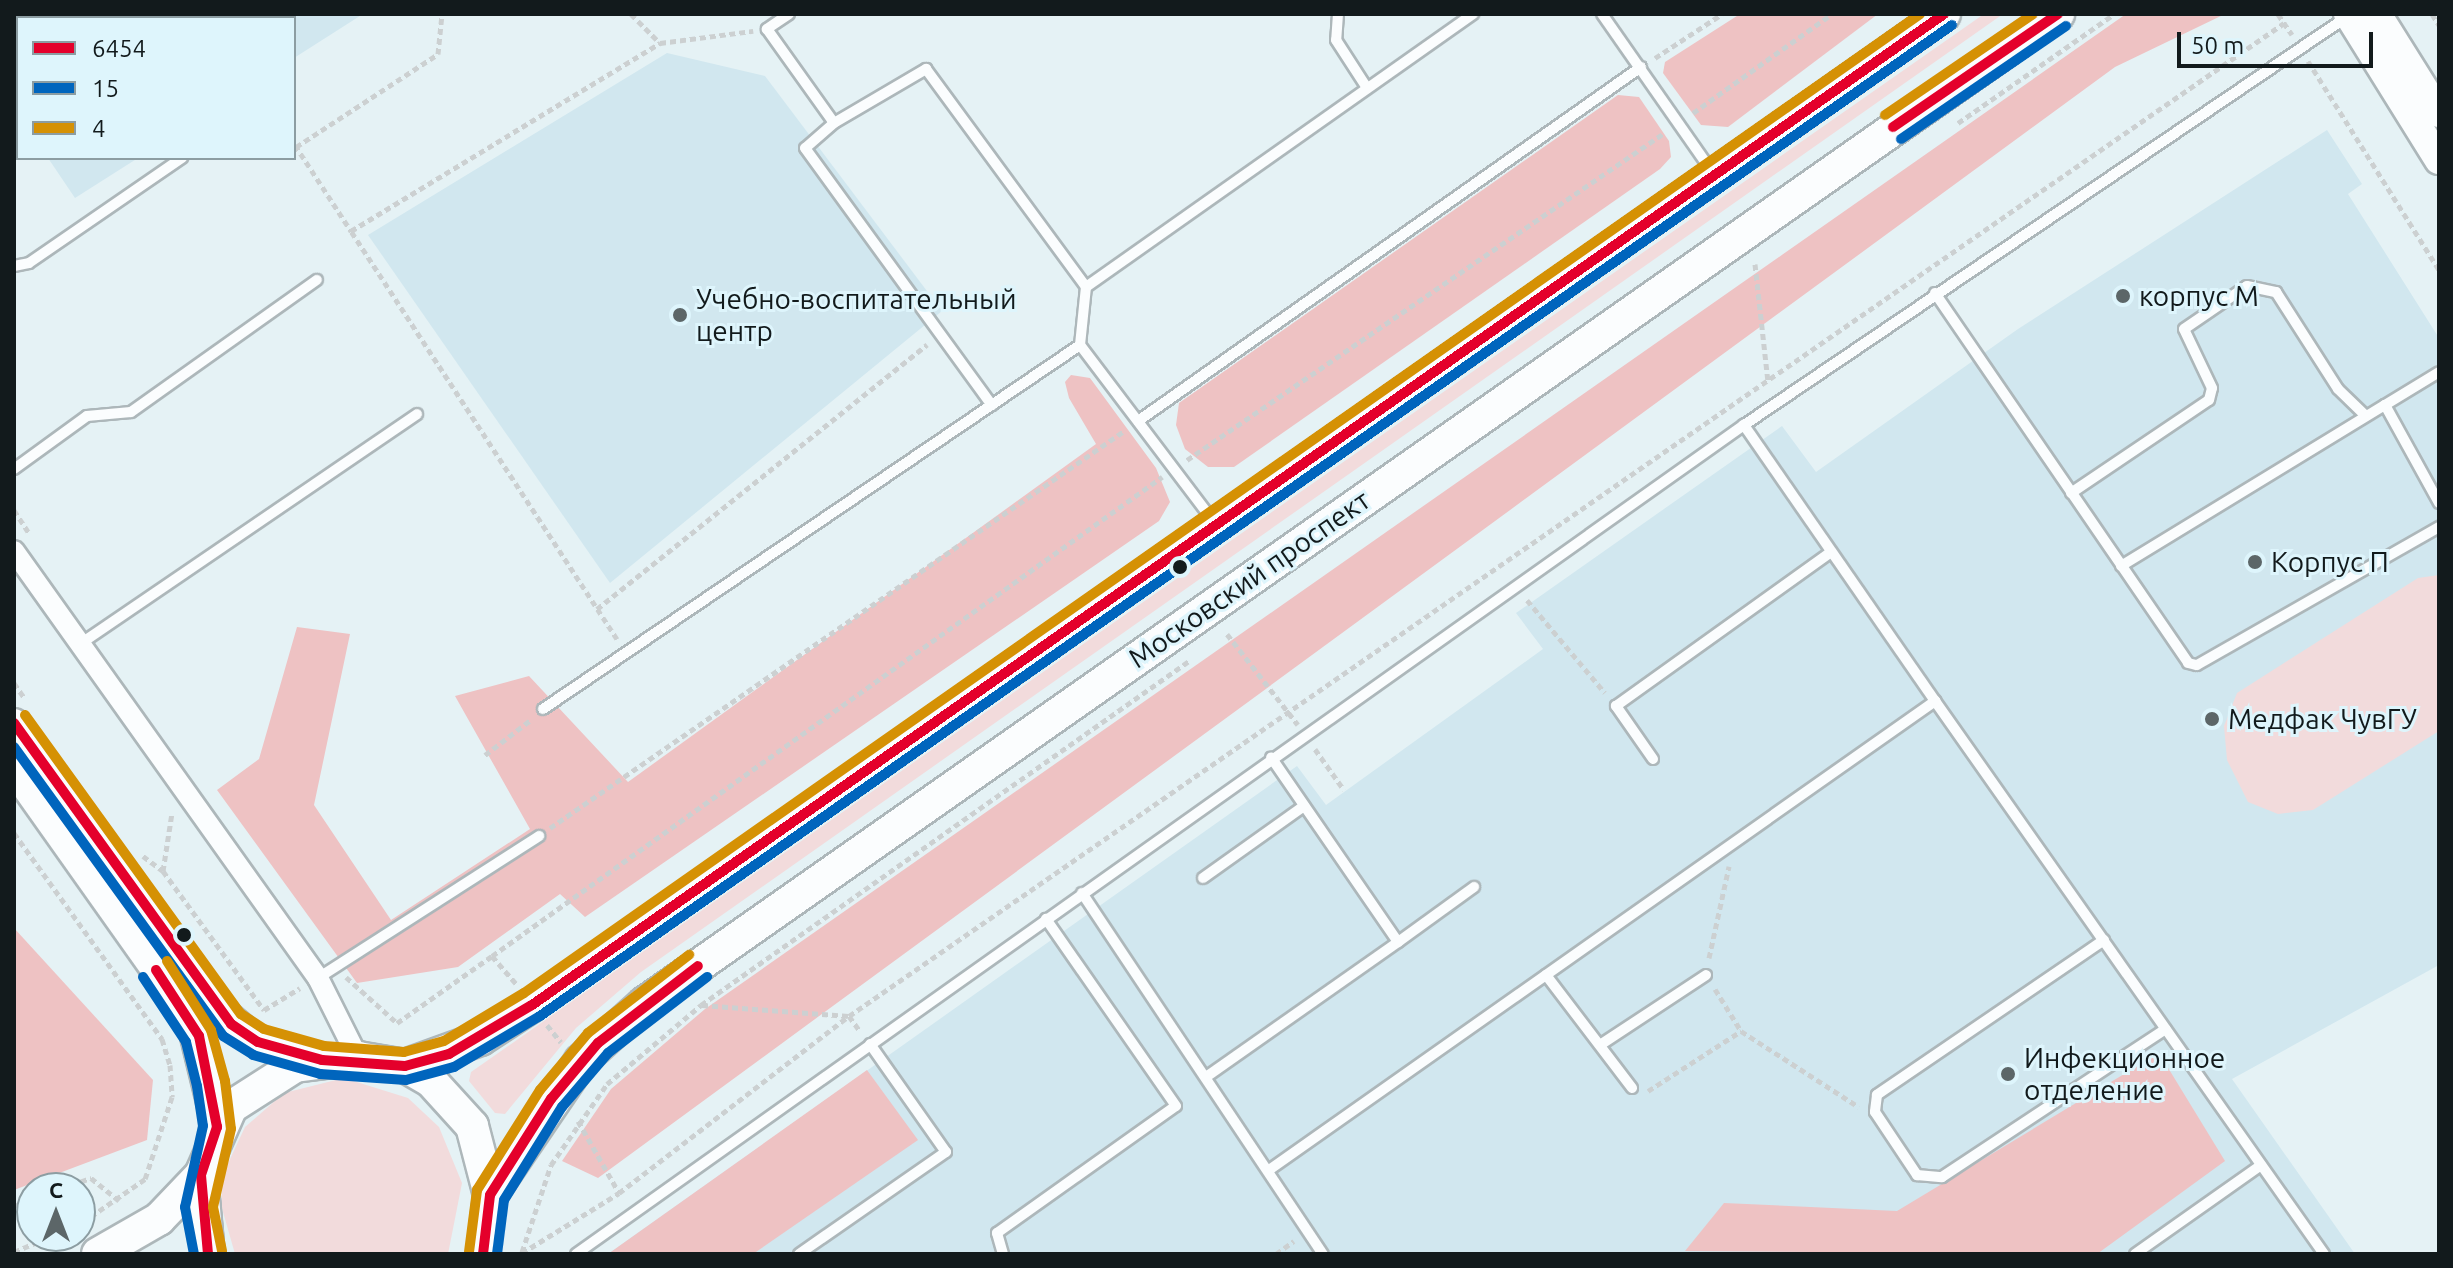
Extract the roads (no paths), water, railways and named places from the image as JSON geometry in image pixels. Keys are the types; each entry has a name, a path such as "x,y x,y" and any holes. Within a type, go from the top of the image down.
{"main road":[{"path":"405,1066 493,1031 1944,14"},
{"name":"Московский проспект","path":"490,1195 581,1061 645,1003 2058,14"},
{"path":"2356,14 2439,113"},
{"path":"2356,14 2439,160"},
{"path":"23,715 214,1005 258,1042 322,1060"},
{"path":"14,770 191,1020 217,1127"},
{"path":"208,1254 201,1175 217,1127 269,1076 322,1060 358,1058 405,1066 431,1081 472,1126 490,1195 483,1254"},
{"path":"98,1254 159,1219 201,1175"}],"street":[{"path":"14,551 312,982 358,1058"}],"lane":[{"path":"789,14 767,29 834,123"},
{"path":"1338,14 1336,40 1367,88"},
{"path":"1086,287 1473,14"},
{"path":"1602,14 1716,176"},
{"path":"581,1253 1271,757 1781,399 2356,14"},
{"path":"1138,421 1641,67"},
{"path":"992,405 943,331 805,148 834,123 926,69 1086,287 1080,345 1217,526"},
{"path":"14,266 29,263 179,160"},
{"path":"14,469 87,416 131,412 317,280"},
{"path":"2071,493 2209,400 2212,388 2184,329 2247,286 2276,292 2338,389 2363,413"},
{"path":"1935,293 2121,566 2197,665 2439,527"},
{"path":"543,709 629,656 1080,345"},
{"path":"2121,566 2363,413 2385,405 2439,372"},
{"path":"2385,405 2439,503"},
{"path":"80,644 417,414"},
{"path":"1744,425 1830,553 2324,1254"},
{"path":"1653,759 1616,706 1830,553"},
{"path":"1269,1170 1935,701"},
{"path":"1271,757 1398,942"},
{"path":"1203,878 1304,806"},
{"path":"312,982 539,836"},
{"path":"1206,1077 1474,887"},
{"path":"1082,893 1323,1254"},
{"path":"1003,1254 997,1233 1176,1106 1046,919"},
{"path":"2104,940 1877,1095 1875,1112 1917,1175 1942,1177 2166,1029"},
{"path":"1546,975 1632,1088"},
{"path":"1600,1045 1706,975"},
{"path":"799,1254 946,1152 870,1044"},
{"path":"2135,1254 2261,1165"}],"place":[{"name":"корпус М","path":"2123,296"},
{"name":"Учебно-воспитательный центр","path":"680,315"},
{"name":"Корпус П","path":"2255,562"},
{"name":"Медфак ЧувГУ","path":"2212,719"},
{"name":"Инфекционное отделение","path":"2008,1074"}]}
